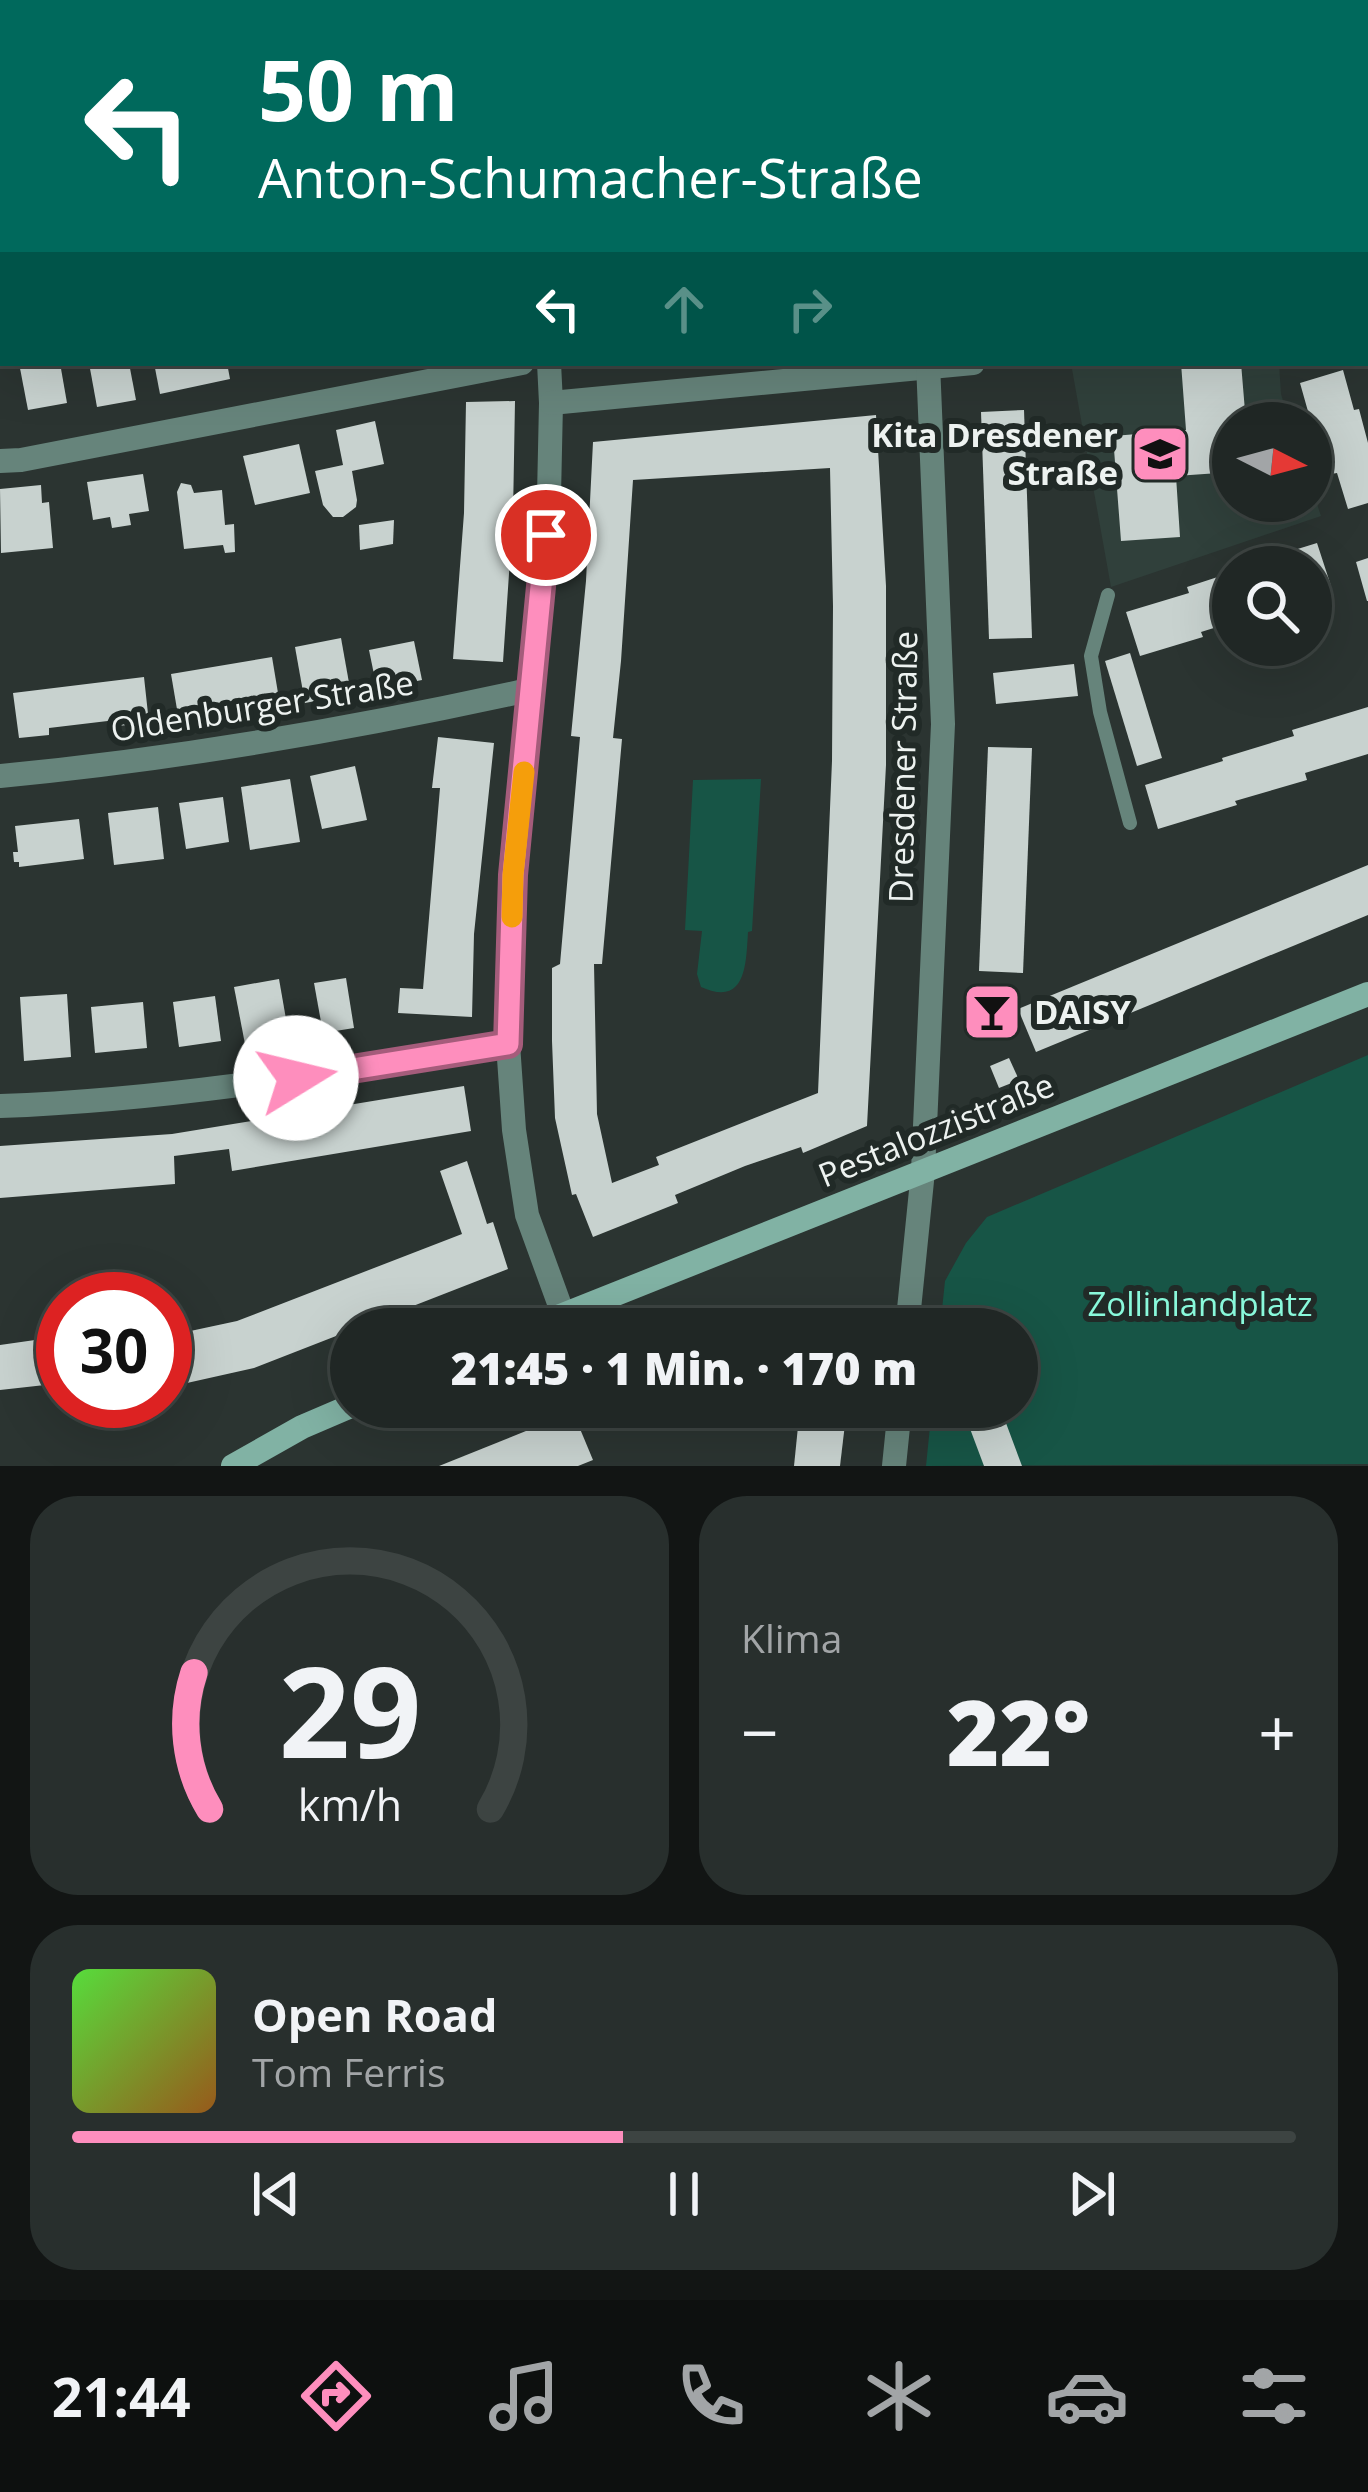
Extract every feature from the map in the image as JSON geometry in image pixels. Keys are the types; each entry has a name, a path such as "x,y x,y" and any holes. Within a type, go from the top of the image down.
{"street":[{"path":"0,461 507,366"},
{"path":"549,366 550,496 513,875 508,1044 527,1214 560,1308"},
{"path":"551,403 918,366"},
{"name":"Dresdener Straße","path":"909,1308 923,1171 943,724 928,366"},
{"name":"Oldenburger Straße","path":"0,776 210,750 412,716 532,689"},
{"name":"Pestalozzistraße","path":"577,1308 1368,994"},
{"path":"0,1106 296,1078 508,1044"},
{"path":"233,1466 330,1415"},
{"path":"894,1466 898,1428"}],"lane":[{"path":"1108,595 1090,656 1130,823"}],"shaded area":[{"name":"Kita Dresdener Straße","path":"1279,366 1283,402 1212,402 1212,522 1303,522 1232,546 1212,546 1212,553 1111,587 1072,369"}],"green space":[{"path":"761,779 752,931 748,932 744,969 735,987 716,992 701,987 697,974 702,931 685,930 693,780"},
{"name":"Zollinlandplatz","path":"1368,1055 1368,1464 926,1466 930,1428 1038,1428 1038,1308 942,1308 945,1281 987,1217"}],"building":[{"path":"20,366 61,366 67,403 28,410"},
{"path":"90,366 130,366 136,400 97,407"},
{"path":"155,366 228,366 230,379 160,394"},
{"path":"1181,366 1241,366 1244,402 1212,402 1212,473 1176,476 1180,537 1121,541 1113,436 1186,430"},
{"path":"1343,370 1368,443 1368,503 1348,509 1337,473 1332,474 1332,402 1305,402 1300,383"},
{"path":"515,401 503,662 453,659 464,513 466,402"},
{"path":"1024,410 1032,638 989,639 981,412"},
{"path":"876,415 886,586 886,765 867,1126 803,1153 801,1147 745,1166 675,1195 678,1203 593,1237 576,1194 572,1195 555,1118 552,968 560,964 580,737 571,736 593,442","holes":["830,468 832,761 818,1093 656,1157 659,1165 612,1183 597,1114 594,964 602,964 622,739 613,738 633,480"]},
{"path":"375,421 384,464 352,471 356,507 343,517 333,517 323,505 315,471 343,465 336,430"},
{"path":"299,444 310,493 255,505 243,456"},
{"path":"143,474 149,511 129,514 131,525 112,528 110,517 93,520 87,482"},
{"path":"181,483 191,485 194,493 222,490 225,525 234,524 235,552 225,553 223,545 184,549 177,492"},
{"path":"41,485 42,503 49,502 53,548 1,553 0,489"},
{"path":"394,520 393,544 360,550 359,525"},
{"path":"1368,558 1368,601 1367,601 1356,562"},
{"path":"1212,579 1212,629 1201,632 1203,637 1140,656 1126,612 1189,593 1187,587"},
{"path":"341,638 351,694 305,703 295,647"},
{"path":"414,641 422,680 377,689 369,650"},
{"path":"1130,653 1162,758 1137,766 1105,661"},
{"path":"272,657 280,705 179,721 171,674"},
{"path":"1074,664 1078,696 996,704 993,673"},
{"path":"144,677 149,723 117,726 116,720 49,728 49,735 19,738 13,693"},
{"path":"1368,707 1368,754 1305,773 1307,780 1235,801 1237,805 1158,829 1145,785"},
{"path":"438,737 494,743 474,934 472,1017 398,1013 400,988 423,989 440,788 432,788"},
{"path":"988,747 1032,748 1023,973 979,971"},
{"path":"355,766 367,820 322,829 310,776"},
{"path":"290,779 300,842 250,850 241,787"},
{"path":"223,797 229,842 186,849 179,803"},
{"path":"158,807 164,859 114,865 108,813"},
{"path":"79,819 84,859 19,867 14,862 13,852 18,852 15,826"},
{"path":"1368,865 1368,915 1036,1052 1018,1009"},
{"path":"346,978 354,1028 323,1033 314,983"},
{"path":"279,979 289,1036 245,1044 234,987"},
{"path":"979,989 1007,991 1004,1038 977,1036"},
{"path":"67,994 71,1057 24,1061 20,997"},
{"path":"215,996 221,1041 179,1047 173,1002"},
{"path":"143,1002 147,1048 95,1053 91,1007"},
{"path":"1009,1058 1019,1080 999,1088 990,1066"},
{"path":"464,1086 471,1131 232,1171 229,1149 174,1156 175,1184 0,1198 0,1146 172,1134"},
{"path":"467,1161 487,1224 493,1222 508,1269 408,1308 330,1308 330,1338 254,1368 192,1382 192,1331 237,1321 462,1234 440,1171"},
{"path":"36,1340 36,1386 0,1390 0,1345"},
{"path":"533,1428 580,1428 593,1460 578,1466 439,1466"},
{"path":"798,1428 845,1428 840,1466 794,1466"},
{"path":"970,1428 1008,1428 1022,1466 984,1466"}],"slow traffic":[{"path":"512,917 524,772"}],"place":[{"name":"Kita Dresdener Straße","path":"1160,454"},
{"name":"DAISY","path":"992,1012"}],"route":[{"path":"296,1078 508,1044 513,875 546,535"}]}
